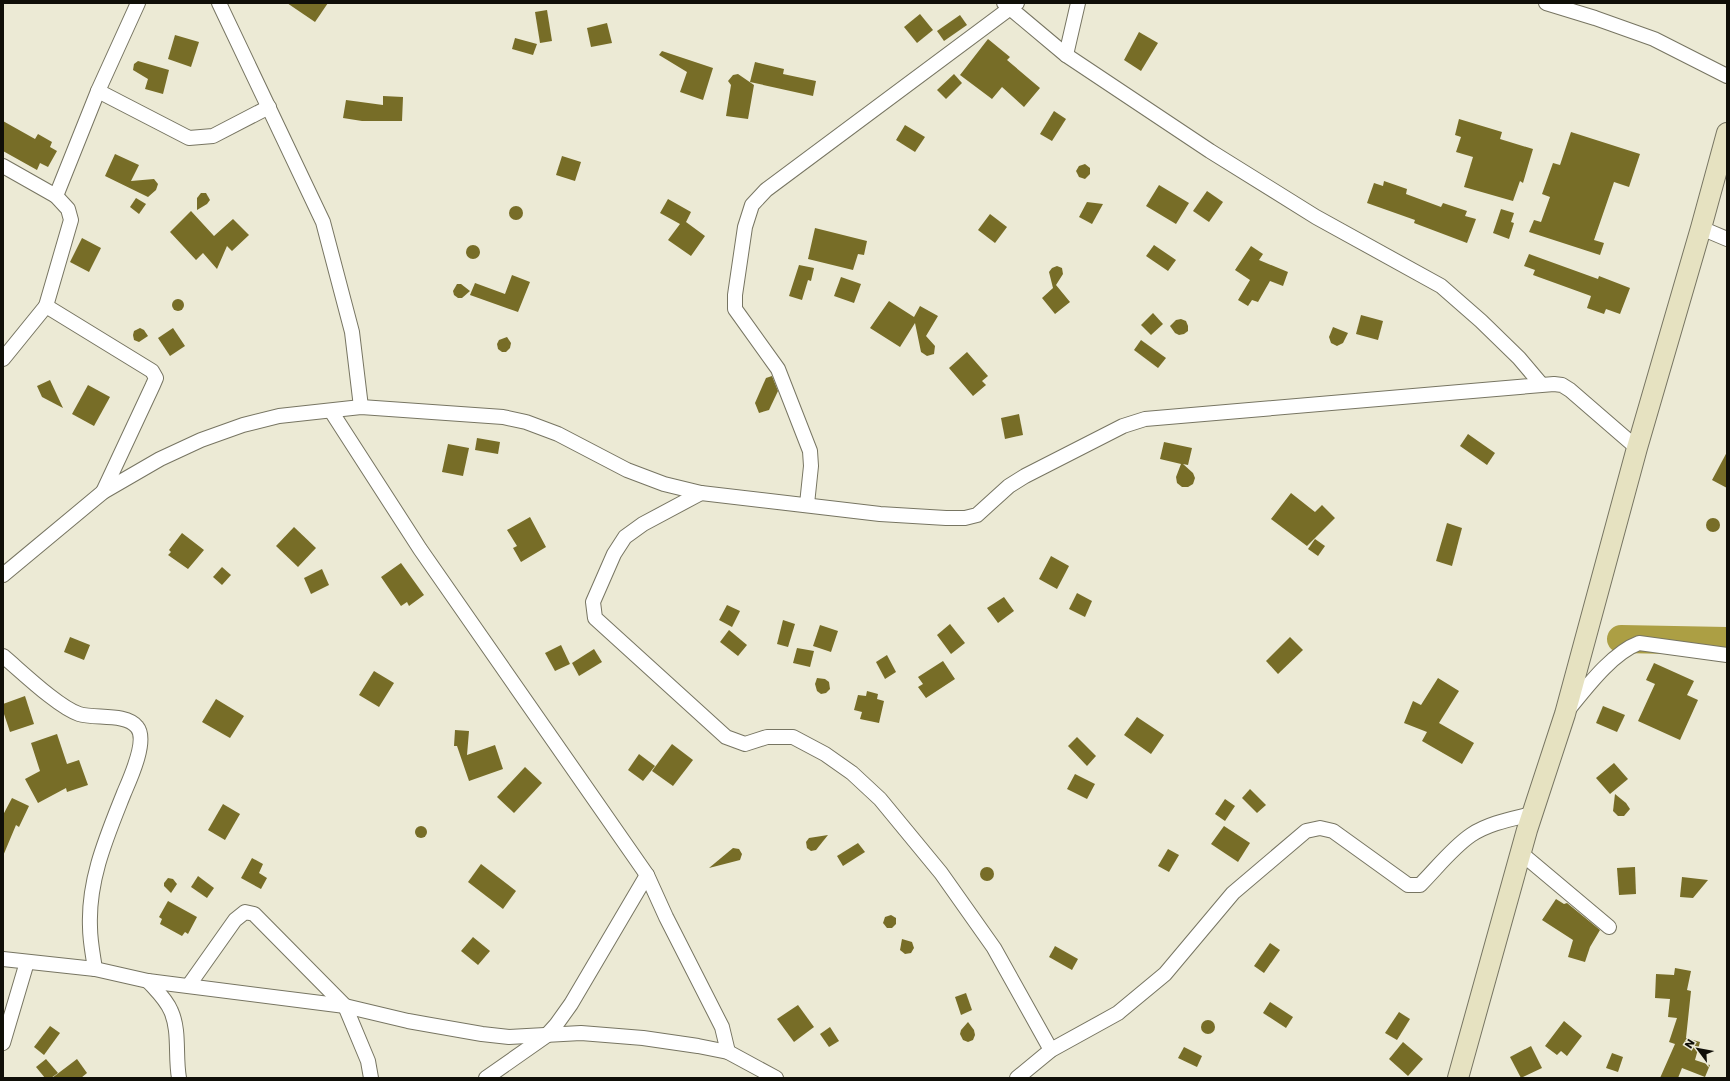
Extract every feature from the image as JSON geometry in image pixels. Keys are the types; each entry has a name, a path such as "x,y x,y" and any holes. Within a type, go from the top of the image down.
{"street":[{"path":"56,196 98,91 138,3"},
{"path":"219,3 323,222 352,332 361,408"},
{"path":"1066,55 1078,3"},
{"path":"1546,3 1595,18 1654,39 1727,76"},
{"path":"807,504 811,466 810,451 778,368 735,309 735,295 745,227 752,205 766,190 1011,5 1066,55 1203,147 1316,217 1441,286 1481,321 1519,358 1541,384"},
{"path":"98,91 189,138 213,136 269,107"},
{"path":"1458,1078 1532,814 1565,714 1637,448 1727,133"},
{"path":"3,166 56,196 68,209 71,220 46,306 3,359"},
{"path":"1701,228 1727,239"},
{"path":"46,306 152,371 156,378 103,492"},
{"path":"3,575 103,492 160,459 201,440 243,425 279,416 361,408 495,417 526,422 558,434 627,470 664,484 701,493 807,504 880,514 966,518 978,515 1009,486 1025,476 1123,426 1145,419 1340,404 1541,384 1562,385 1570,390 1637,448"},
{"path":"331,411 420,549 647,875 666,917 722,1027 728,1052"},
{"path":"701,493 643,524 625,537 614,554 593,602 595,618 726,737 745,744 767,737 793,737 825,754 852,773 880,799 941,873 994,948 1051,1050"},
{"path":"1565,714 1587,687 1628,647 1639,643 1727,655"},
{"path":"3,656 66,708 88,717 106,717 131,722 138,727 141,735 139,750 133,769 101,853 93,888 90,926 95,969"},
{"path":"1017,1078 1051,1050 1118,1014 1165,974 1233,893 1306,831 1320,828 1333,831 1408,885 1420,885 1449,854 1472,834 1500,822 1532,814"},
{"path":"1521,853 1609,927"},
{"path":"486,1078 546,1036 571,1004 647,875"},
{"path":"189,986 234,920 245,912 259,919 345,1006 368,1061 371,1078"},
{"path":"3,959 95,969 148,981 345,1006 482,1034 509,1037 581,1033 643,1038 728,1052 776,1078"},
{"path":"3,1043 27,962"},
{"path":"148,981 166,1002 171,1012 175,1025 179,1078"}],"building":[{"path":"287,3 328,3 315,22"},
{"path":"547,10 552,41 540,43 535,12"},
{"path":"920,14 933,30 917,43 904,27"},
{"path":"960,15 967,25 944,41 937,31"},
{"path":"607,23 612,43 591,47 587,28"},
{"path":"1139,32 1158,43 1141,71 1124,60"},
{"path":"175,35 199,42 191,67 168,59"},
{"path":"515,38 537,44 533,55 512,49"},
{"path":"988,39 1010,57 1007,60 1040,88 1024,107 1002,87 992,99 960,75"},
{"path":"662,51 713,68 703,100 680,92 687,72 659,55"},
{"path":"138,61 169,70 163,94 145,89 148,79 133,70 134,64"},
{"path":"755,62 784,69 783,74 816,81 813,96 750,82"},
{"path":"738,74 754,85 748,119 726,116 731,85 728,81 733,75"},
{"path":"954,74 962,83 946,99 937,90"},
{"path":"383,96 403,97 402,121 362,121 343,118 346,100 383,105"},
{"path":"1054,111 1066,119 1052,141 1040,134"},
{"path":"1459,119 1502,132 1500,139 1533,149 1523,183 1520,181 1513,201 1464,187 1473,157 1456,152 1461,137 1455,135"},
{"path":"3,121 35,139 38,134 52,142 50,147 57,151 48,167 40,163 37,170 3,151"},
{"path":"905,125 925,137 915,152 896,140"},
{"path":"1571,132 1640,154 1629,187 1614,182 1594,240 1604,243 1600,255 1529,232 1534,220 1541,222 1550,197 1542,194 1553,163 1560,165"},
{"path":"115,154 139,165 131,181 154,179 158,184 156,190 148,197 105,176"},
{"path":"562,156 581,162 575,181 556,175"},
{"path":"1085,164 1090,168 1090,174 1085,179 1079,177 1076,171 1079,166"},
{"path":"1384,181 1407,189 1406,194 1441,207 1443,203 1467,211 1465,216 1476,219 1467,243 1414,223 1415,220 1367,203 1374,183 1383,186"},
{"path":"1159,185 1189,203 1176,224 1146,206"},
{"path":"1207,191 1223,202 1209,222 1193,211"},
{"path":"201,193 206,193 210,200 207,204 197,210 197,198"},
{"path":"136,198 146,204 139,214 130,207"},
{"path":"668,199 691,212 686,222 705,236 691,256 668,240 680,224 660,213"},
{"path":"1087,202 1103,204 1092,224 1079,217"},
{"path":"516,206 521,208 523,213 521,218 516,220 511,218 509,213 511,208"},
{"path":"1501,209 1514,213 1511,222 1514,223 1509,239 1493,233"},
{"path":"191,211 214,236 233,219 249,235 232,251 227,246 217,269 203,253 196,260 170,232"},
{"path":"990,214 1007,227 995,243 978,230"},
{"path":"815,228 867,241 864,255 858,254 853,270 808,259"},
{"path":"82,238 101,248 89,272 70,262"},
{"path":"470,245 476,245 480,249 480,255 476,259 470,259 466,255 466,249"},
{"path":"1154,245 1176,260 1168,271 1146,256"},
{"path":"1251,246 1263,254 1259,260 1288,272 1283,286 1270,281 1258,302 1252,300 1248,306 1238,300 1250,280 1235,270"},
{"path":"1529,254 1598,279 1599,276 1630,288 1620,314 1606,309 1604,314 1587,308 1591,296 1533,275 1535,270 1524,266"},
{"path":"799,265 814,268 811,281 808,280 802,300 789,296"},
{"path":"1057,266 1062,268 1063,274 1056,285 1070,302 1055,314 1042,298 1053,288 1049,272 1052,268"},
{"path":"512,275 530,282 518,312 470,295 475,283 505,294"},
{"path":"841,277 861,284 854,303 834,296"},
{"path":"457,284 461,284 470,291 462,298 458,298 454,295 453,291"},
{"path":"176,299 180,299 184,305 180,311 176,311 172,307 172,303"},
{"path":"889,301 914,317 920,306 938,316 926,336 935,346 934,354 927,356 921,352 915,323 900,347 870,328"},
{"path":"1153,313 1163,324 1151,335 1141,325"},
{"path":"1361,315 1383,321 1378,340 1356,334"},
{"path":"1181,319 1186,321 1188,331 1179,335 1175,333 1170,326 1176,320"},
{"path":"1333,327 1348,333 1343,343 1337,346 1331,343 1329,337"},
{"path":"140,328 144,330 148,336 139,342 134,340 133,335 134,331"},
{"path":"173,328 185,346 170,356 158,338"},
{"path":"507,337 511,343 510,348 506,352 502,352 498,349 497,344 499,340"},
{"path":"1141,340 1166,358 1158,368 1134,350"},
{"path":"967,352 988,376 982,381 986,385 973,396 949,368"},
{"path":"772,376 778,391 769,410 759,413 755,403 766,378"},
{"path":"50,380 63,408 42,397 37,386"},
{"path":"88,385 110,397 94,426 72,414"},
{"path":"1019,414 1023,435 1005,439 1001,418"},
{"path":"1468,434 1495,453 1487,465 1460,446"},
{"path":"477,438 500,442 498,454 475,450"},
{"path":"1164,442 1192,448 1188,465 1183,464 1193,473 1195,478 1193,484 1188,487 1182,487 1177,483 1176,477 1181,464 1160,459"},
{"path":"448,444 469,448 463,476 442,472"},
{"path":"1727,452 1727,488 1712,480"},
{"path":"1291,493 1315,512 1322,505 1335,518 1307,546 1271,519"},
{"path":"530,517 546,547 521,562 513,548 517,546 507,530"},
{"path":"1710,518 1716,518 1720,522 1720,528 1716,532 1710,532 1706,528 1706,522"},
{"path":"1447,523 1462,528 1452,566 1436,561"},
{"path":"294,527 316,548 298,567 276,546"},
{"path":"182,533 204,550 188,569 168,555 171,552 169,550"},
{"path":"1315,539 1325,546 1318,556 1308,549"},
{"path":"1051,556 1069,566 1057,589 1039,579"},
{"path":"401,563 424,595 409,606 407,602 401,606 381,577"},
{"path":"222,567 231,575 222,585 213,577"},
{"path":"322,569 329,585 311,594 304,578"},
{"path":"1077,593 1092,601 1085,617 1069,609"},
{"path":"1004,597 1014,611 998,623 987,608"},
{"path":"727,605 740,611 732,627 719,620"},
{"path":"783,620 795,624 788,647 777,644"},
{"path":"950,624 965,643 951,654 937,635"},
{"path":"820,625 838,631 831,652 813,646"},
{"path":"729,630 747,645 738,656 720,642"},
{"path":"70,637 90,645 84,660 64,652"},
{"path":"1290,637 1303,650 1278,674 1266,661"},
{"path":"561,645 570,664 555,671 545,653"},
{"path":"797,648 814,651 810,667 793,663"},
{"path":"594,649 602,662 579,676 572,663"},
{"path":"887,655 896,672 885,679 876,662"},
{"path":"943,661 955,679 926,698 918,687 923,684 918,677"},
{"path":"1654,663 1694,681 1687,695 1698,700 1680,740 1638,721 1655,684 1646,680"},
{"path":"374,671 394,683 379,707 359,695"},
{"path":"817,678 825,679 829,682 830,689 826,693 821,694 817,691 815,684"},
{"path":"1438,678 1459,691 1439,723 1474,743 1462,764 1422,741 1427,732 1404,723 1413,701 1421,705"},
{"path":"867,691 878,694 877,699 884,701 879,723 860,719 862,712 854,710 858,695 866,696"},
{"path":"25,696 34,724 10,732 3,711 3,704"},
{"path":"216,699 244,716 230,738 202,722"},
{"path":"1603,706 1625,715 1617,732 1596,723"},
{"path":"1137,717 1164,735 1151,754 1124,735"},
{"path":"455,730 469,731 467,755 495,745 503,769 469,781 457,746 454,746"},
{"path":"57,734 67,764 79,760 88,785 67,792 66,788 38,803 25,779 40,771 31,743"},
{"path":"1077,737 1096,756 1087,766 1068,746"},
{"path":"672,744 693,760 673,786 652,771"},
{"path":"639,754 655,766 643,781 628,770"},
{"path":"1614,763 1628,779 1610,794 1596,778"},
{"path":"525,767 542,783 514,813 497,797"},
{"path":"1075,774 1095,784 1087,799 1067,789"},
{"path":"1250,789 1266,805 1257,813 1242,798"},
{"path":"1615,794 1626,803 1630,809 1624,816 1618,816 1613,811"},
{"path":"12,798 29,806 19,827 16,825 3,856 3,815"},
{"path":"1225,799 1235,806 1225,821 1215,814"},
{"path":"223,804 240,814 225,840 208,830"},
{"path":"423,826 426,827 426,837 419,838 416,837 415,830 416,827"},
{"path":"1224,826 1250,843 1238,862 1211,844"},
{"path":"828,835 816,850 811,851 807,848 806,842 809,838"},
{"path":"858,843 865,852 843,866 837,856"},
{"path":"733,848 739,849 742,854 740,860 709,868"},
{"path":"1168,849 1179,855 1169,872 1158,866"},
{"path":"252,858 263,864 259,873 267,878 261,889 241,878"},
{"path":"481,864 516,891 503,909 468,882"},
{"path":"984,867 990,867 994,871 994,877 990,881 984,881 980,877 980,871"},
{"path":"1635,867 1636,894 1619,895 1617,868"},
{"path":"198,876 214,888 207,898 191,887"},
{"path":"1682,877 1708,880 1693,898 1680,897"},
{"path":"168,878 173,879 177,884 171,893 164,886 164,883"},
{"path":"1556,899 1564,904 1567,903 1600,930 1590,947 1585,962 1568,957 1573,940 1542,920"},
{"path":"168,901 197,917 188,934 185,932 182,936 160,924 162,919 159,917"},
{"path":"891,915 896,918 896,924 892,928 887,928 883,923 885,917"},
{"path":"473,937 490,951 478,965 461,951"},
{"path":"902,939 912,942 914,948 911,953 905,954 900,950"},
{"path":"1270,943 1280,950 1264,973 1254,966"},
{"path":"1055,946 1078,959 1072,970 1049,957"},
{"path":"1675,968 1691,971 1687,990 1691,991 1686,1038 1700,1042 1695,1060 1710,1065 1705,1077 1682,1068 1678,1078 1660,1078 1675,1044 1669,1042 1677,1018 1668,1017 1670,999 1655,998 1656,974 1674,975"},
{"path":"966,993 972,1010 961,1015 955,997"},
{"path":"1270,1002 1293,1017 1286,1028 1263,1013"},
{"path":"798,1005 814,1027 794,1042 777,1019"},
{"path":"1399,1012 1410,1019 1397,1040 1385,1033"},
{"path":"1205,1020 1211,1020 1215,1024 1215,1030 1211,1034 1205,1034 1201,1030 1201,1024"},
{"path":"1564,1021 1582,1036 1567,1056 1561,1051 1557,1055 1545,1046"},
{"path":"968,1022 974,1030 975,1035 973,1040 968,1042 963,1040 960,1034 961,1030"},
{"path":"50,1026 60,1033 44,1055 34,1047"},
{"path":"830,1027 839,1041 829,1047 820,1034"},
{"path":"1403,1042 1423,1059 1408,1076 1389,1059"},
{"path":"1531,1046 1542,1068 1521,1078 1510,1057"},
{"path":"1184,1047 1202,1056 1197,1067 1178,1058"},
{"path":"1612,1053 1623,1057 1618,1072 1606,1068"},
{"path":"46,1059 58,1073 51,1078 45,1078 36,1067"},
{"path":"77,1059 87,1073 81,1078 52,1078"}],"waterway":[{"path":"1621,639 1727,641"}]}
